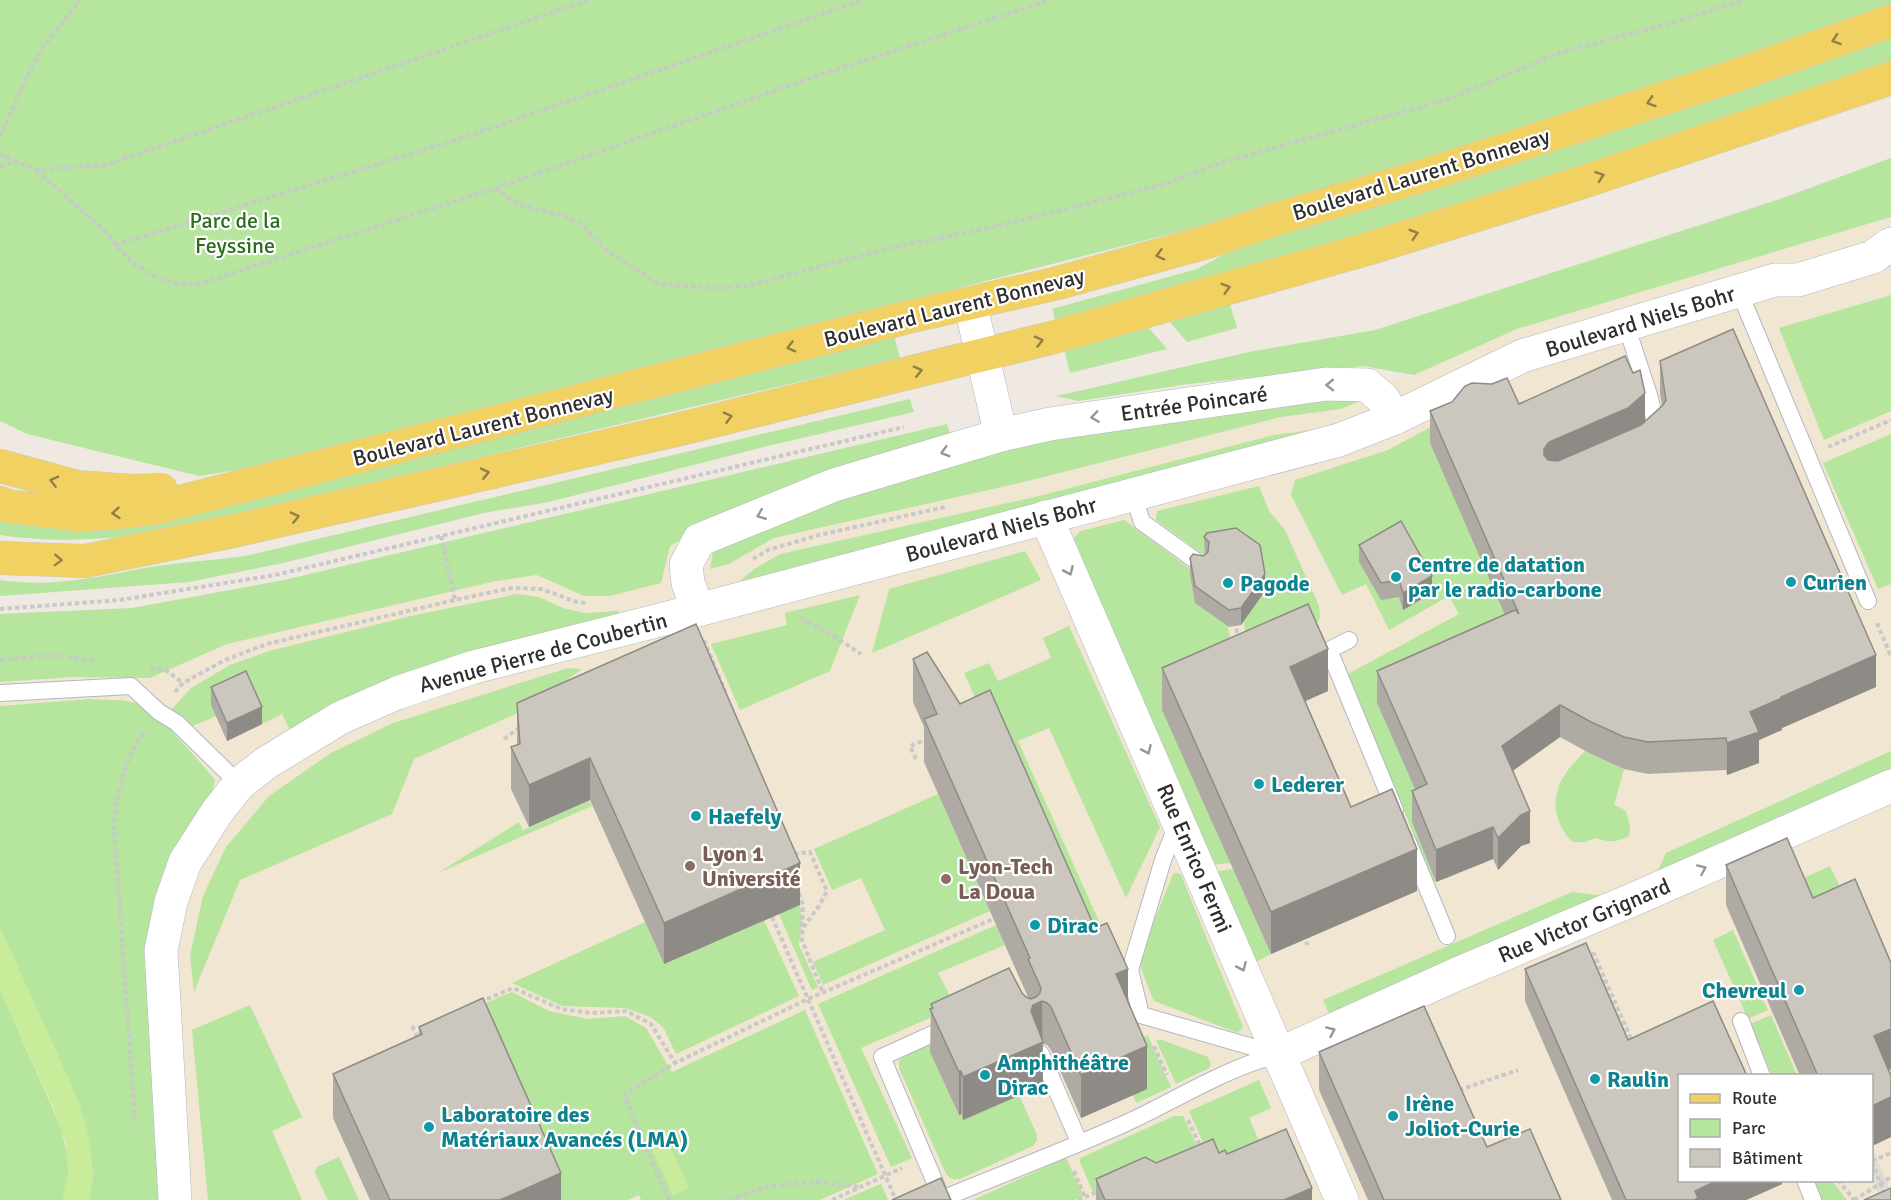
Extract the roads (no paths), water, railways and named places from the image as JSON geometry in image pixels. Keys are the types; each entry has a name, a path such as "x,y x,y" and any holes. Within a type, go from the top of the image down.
{"main road":[{"name":"Boulevard Laurent Bonnevay","path":"0,503 7,506 77,515 156,508 908,317 1054,284 1207,242 1435,172 1731,76 1891,21"},
{"name":"Boulevard Laurent Bonnevay","path":"0,558 85,561 238,530 672,431 982,356 1367,249 1589,180 1891,78"},
{"path":"0,466 15,472 77,487 132,491 235,489"}],"street":[{"name":"Boulevard Niels Bohr","path":"701,625 1046,518 1339,440 1389,408 1522,356 1775,280 1798,280 1874,257 1891,244"},
{"path":"970,303 1001,435"},
{"name":"Entrée Poincaré","path":"701,625 688,584 686,565 699,540 834,485 1001,435 1050,424 1326,384 1367,385 1389,408"},
{"name":"Rue Enrico Fermi","path":"1046,518 1263,1015 1277,1055 1342,1200"},
{"name":"Avenue Pierre de Coubertin","path":"175,1200 161,951 171,902 185,862 217,812 239,784 266,763 340,718 397,693 474,667 701,625"},
{"name":"Rue Victor Grignard","path":"1277,1055 1457,974 1891,786"}],"lane":[{"path":"1739,291 1868,601"},
{"path":"1626,324 1650,398 1656,429 1641,442"},
{"path":"1132,494 1142,522 1198,562"},
{"path":"1350,640 1329,650 1447,936"},
{"path":"0,693 131,686 159,712 177,723 239,784"},
{"path":"1179,821 1163,860 1130,970 1141,1015 1277,1055"},
{"path":"963,1020 882,1057 942,1199 1124,1124 1218,1078 1261,1059 1277,1055"},
{"path":"1741,1021 1761,1074"},
{"path":"1041,1054 1079,1142"},
{"path":"1806,1182 1813,1200"}],"place":[{"name":"Centre de datation par le radio-carbone","path":"1396,577"},
{"name":"Curien","path":"1791,582"},
{"name":"Pagode","path":"1228,583"},
{"name":"Lederer","path":"1259,784"},
{"name":"Haefely","path":"696,816"},
{"name":"Lyon 1 Université","path":"690,866"},
{"name":"Lyon-Tech La Doua","path":"946,879"},
{"name":"Dirac","path":"1035,925"},
{"name":"Chevreul","path":"1799,990"},
{"name":"Amphithéâtre Dirac","path":"985,1075"},
{"name":"Raulin","path":"1595,1079"},
{"name":"Irène Joliot-Curie","path":"1393,1116"},
{"name":"Laboratoire des Matériaux Avancés (LMA)","path":"429,1127"}],"park label":[{"name":"Parc de la Feyssine","path":"235,232"}]}
